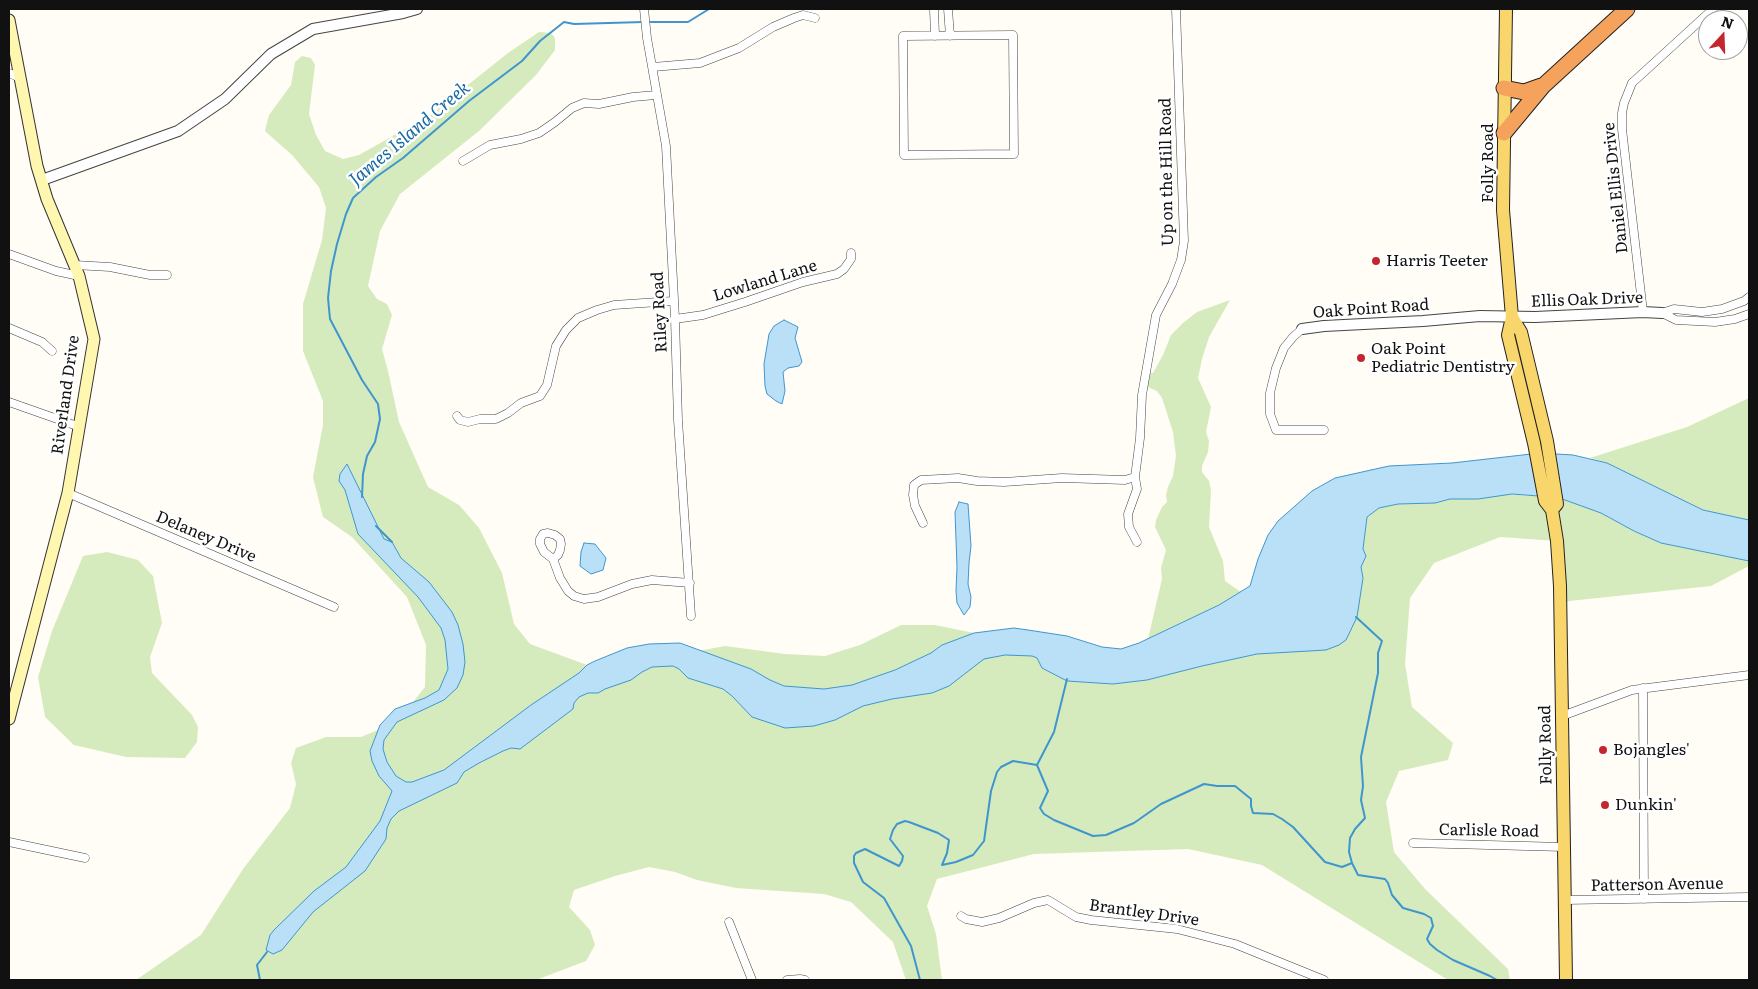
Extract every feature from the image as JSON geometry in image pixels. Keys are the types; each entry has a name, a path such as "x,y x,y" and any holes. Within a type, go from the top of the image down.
{"highway":[{"path":"1504,133 1546,83 1627,9"},
{"path":"1504,88 1524,92 1546,83"}],"main road":[{"name":"Folly Road","path":"1506,9 1504,210 1512,317 1508,335 1534,442 1545,501 1552,510 1557,541 1560,586 1566,980"},
{"name":"Riverland Drive","path":"9,20 14,75 36,166 47,199 77,271 94,339 68,493 9,719"},
{"name":"Folly Road","path":"1512,317 1521,332 1547,441 1558,504 1552,510"}],"street":[{"path":"42,180 178,131 225,99 270,54 313,29 387,12 417,9"},
{"name":"Riley Road","path":"644,9 647,38 666,146 678,420 691,616"},
{"path":"934,9 935,36"},
{"path":"948,9 950,36"},
{"name":"Up on the Hill Road","path":"1137,542 1129,527 1128,514 1137,489 1135,477 1142,399 1156,315 1172,284 1181,260 1184,241 1176,9"},
{"name":"Daniel Ellis Drive","path":"1643,312 1622,129 1625,98 1632,83 1712,9"},
{"path":"653,67 700,63 739,48 773,27 794,18 803,15 815,18"},
{"path":"903,36 935,36 1013,36 1014,154 904,155 903,36"},
{"path":"463,161 490,146 539,133 572,108 584,103 599,104 656,94"},
{"name":"Lowland Lane","path":"675,319 703,314 803,282 836,274 844,269 851,253"},
{"path":"9,254 56,271 77,271 110,267 150,275 167,275"},
{"name":"Ellis Oak Drive","path":"1512,317 1643,312 1662,313 1674,310 1702,312 1722,309 1744,301 1749,297"},
{"path":"457,416 460,420 468,422 480,418 496,419 521,403 540,396 548,385 556,346 566,330 578,318 597,310 614,306 673,302"},
{"name":"Ellis Oak Drive","path":"1662,313 1676,320 1715,322 1735,319 1749,314"},
{"name":"Oak Point Road","path":"1324,430 1276,430 1270,414 1270,393 1276,368 1284,348 1302,329 1480,316 1512,317"},
{"path":"9,328 42,342 52,351"},
{"path":"9,402 80,427"},
{"path":"923,522 915,506 913,495 914,485 921,480 958,478 1004,482 1062,478 1125,480 1135,477"},
{"name":"Delaney Drive","path":"68,493 334,607"},
{"path":"553,559 560,578 568,591 574,596 584,599 598,597 632,584 652,580 690,582"},
{"path":"1562,716 1632,690 1749,675"},
{"path":"1643,688 1644,899"},
{"path":"9,842 85,858"},
{"name":"Carlisle Road","path":"1413,843 1564,847"},
{"name":"Patterson Avenue","path":"1565,900 1749,897"},
{"name":"Brantley Drive","path":"961,916 966,919 982,922 999,918 1034,903 1048,900 1076,917 1177,929 1235,944 1324,980"},
{"path":"729,922 752,980"},
{"path":"787,980 805,980"}],"green space":[{"path":"539,32 551,33 555,38 555,50 536,75 479,131 400,194 380,231 368,286 377,299 387,304 392,315 382,349 399,422 428,487 459,505 479,528 502,573 514,624 530,644 587,665 623,665 725,646 785,654 825,656 860,645 901,625 935,625 974,633 1037,658 1042,668 1067,681 1113,684 1147,680 1259,653 1346,640 1351,629 1363,578 1361,567 1366,556 1363,549 1367,517 1379,508 1398,504 1435,503 1450,499 1478,499 1502,494 1552,497 1575,503 1601,513 1661,543 1749,561 1749,566 1711,586 1560,602 1557,541 1500,537 1434,563 1410,598 1405,664 1412,707 1453,743 1448,760 1399,771 1386,802 1394,852 1425,889 1508,969 1510,980 1448,980 1262,865 1188,849 1034,854 937,879 927,906 936,934 942,980 906,980 893,942 851,902 824,894 736,888 649,867 574,890 569,907 590,930 595,945 586,961 536,980 136,980 201,935 243,869 290,808 296,784 291,763 296,748 326,737 361,737 397,722 425,687 426,645 407,597 352,537 323,517 313,477 323,425 323,401 303,351 303,304 322,240 326,208 319,187 292,155 265,131 269,115 291,85 295,62 302,56 311,58 315,65 309,114 316,135 325,151 343,159 359,155 430,115 508,53"},
{"path":"1230,300 1209,337 1198,378 1211,407 1206,432 1209,441 1208,452 1202,466 1202,472 1209,481 1211,490 1209,527 1223,561 1225,581 1241,592 1219,605 1148,639 1162,579 1161,568 1166,550 1155,527 1156,520 1162,507 1167,502 1166,495 1173,476 1176,456 1173,432 1162,398 1157,391 1148,387 1140,378 1145,373 1153,373 1171,335 1183,323 1197,312"},
{"path":"1749,398 1749,520 1703,510 1607,463 1590,458 1687,427"},
{"path":"107,552 138,560 153,576 162,623 150,657 152,673 192,715 198,727 197,742 185,758 126,757 74,745 45,717 38,677 52,631 83,556"}],"water":[{"path":"784,320 798,327 795,338 802,362 799,366 788,368 783,372 785,391 782,404 767,394 764,364 769,334 774,326"},
{"path":"1540,453 1573,455 1607,463 1703,510 1749,520 1749,561 1661,543 1601,513 1552,497 1512,494 1478,499 1450,499 1435,503 1398,504 1379,508 1367,517 1363,549 1366,556 1361,567 1363,578 1357,617 1346,640 1326,650 1257,654 1147,680 1113,684 1067,681 1042,668 1037,658 1032,656 1005,655 984,659 949,686 932,693 892,699 863,706 835,720 814,726 785,728 752,717 723,689 688,678 673,666 652,667 631,680 598,693 588,693 579,697 574,703 573,709 520,749 511,748 479,763 464,772 457,783 399,811 391,819 387,828 386,839 365,871 313,912 282,950 273,954 266,950 270,935 274,930 314,891 346,867 380,821 392,791 379,776 372,761 370,751 380,725 395,709 425,698 439,690 448,669 445,640 441,628 418,597 358,534 345,490 339,481 340,474 347,464 384,539 392,542 401,558 429,582 452,612 463,644 465,662 463,675 457,688 444,700 397,722 384,740 383,749 387,762 396,776 406,782 412,782 444,770 531,705 579,673 587,665 627,648 649,644 680,643 751,669 784,686 824,689 852,685 895,670 931,653 942,645 974,633 1014,628 1067,636 1102,647 1121,649 1139,643 1219,605 1250,586 1268,535 1278,521 1312,491 1335,478 1389,466 1452,463"},
{"path":"959,502 968,504 971,546 968,584 971,597 970,607 964,615 957,603 956,591 955,512"},
{"path":"584,543 595,544 606,558 603,570 591,574 580,566"}],"waterway":[{"name":"James Island Creek","path":"648,22 688,22 709,9"},
{"name":"James Island Creek","path":"362,497 363,474 367,456 375,442 380,419 378,404 362,380 330,319 328,298 337,244 353,198 469,101 522,61 540,41 564,22 574,24 643,22"},
{"name":"James Island Creek","path":"376,526 392,542"},
{"path":"1356,617 1382,641 1378,653 1378,673 1361,757 1363,786 1361,800 1365,818 1350,838 1349,852 1352,863 1358,875 1385,879 1392,895 1403,908 1431,918 1433,926 1427,939 1437,950 1453,960 1497,980"},
{"path":"1037,765 1054,732 1067,679"},
{"path":"920,980 911,946 884,898 863,882 854,863 854,856 865,849 899,866 903,856 890,839 897,824 905,821 938,833 949,840 947,853 942,865 973,855 984,841 991,791 997,772 1001,767 1013,761 1037,765"},
{"path":"1037,765 1048,791 1040,808 1044,814 1093,836 1106,835 1134,823 1161,804 1204,784 1235,786 1251,799 1253,813 1273,814 1282,819 1293,827 1325,862 1342,867 1352,863"},
{"path":"260,980 257,965 267,952"}],"place":[{"name":"Harris Teeter","path":"1376,261"},
{"name":"Oak Point Pediatric Dentistry","path":"1361,358"},
{"name":"Bojangles'","path":"1603,750"},
{"name":"Dunkin'","path":"1605,805"}]}
